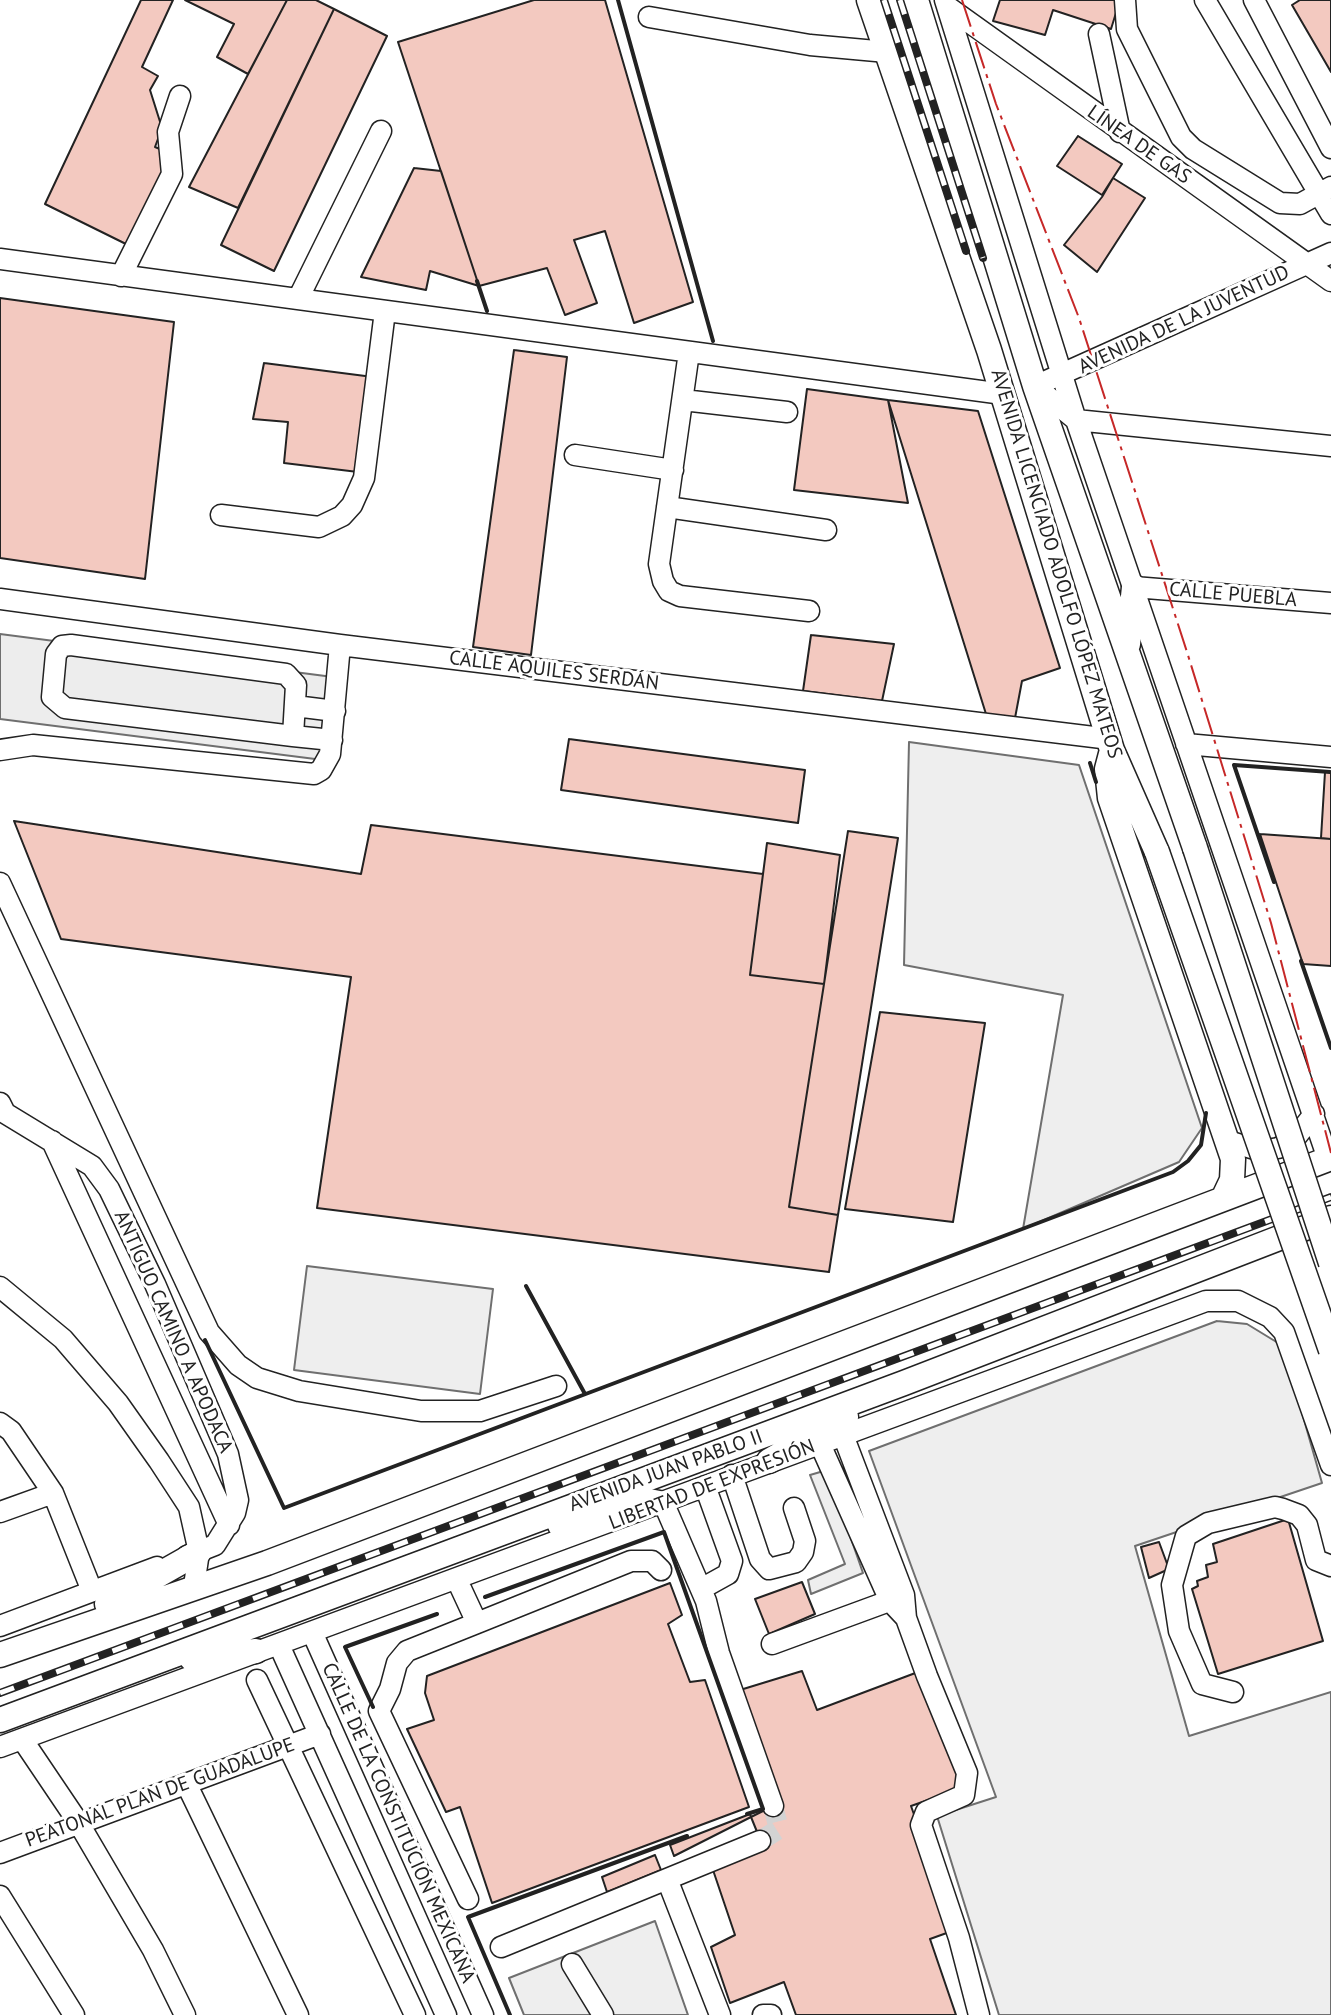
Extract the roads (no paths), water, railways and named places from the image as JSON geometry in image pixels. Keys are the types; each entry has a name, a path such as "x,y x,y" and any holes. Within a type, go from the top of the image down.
{"main road":[{"name":"AVENIDA LICENCIADO ADOLFO LÓPEZ MATEOS","path":"869,0 1003,394 1111,744 1157,852 1331,1350"},
{"name":"AVENIDA LICENCIADO ADOLFO LÓPEZ MATEOS","path":"916,0 1035,386 1195,848 1331,1263"},
{"path":"1128,650 1134,587"},
{"path":"1111,744 1107,769 1110,798 1228,1141 1234,1172 1223,1199"},
{"path":"0,1655 73,1627 267,1563 1329,1158"},
{"name":"AVENIDA JUAN PABLO II","path":"0,1720 904,1383 1331,1218"},
{"path":"769,1461 904,1383"},
{"path":"483,1538 520,1536 644,1500 664,1504"},
{"path":"73,1627 91,1612 199,1552"},
{"path":"154,1664 267,1648"}],"street":[{"path":"1125,0 1127,29 1181,137 1211,161 1265,191 1280,203 1300,204 1325,191"},
{"path":"1205,0 1325,191 1331,214"},
{"path":"1254,0 1331,148"},
{"path":"946,3 1076,420 1329,1158"},
{"name":"LÍNEA DE GAS","path":"946,3 1120,132 1331,281"},
{"path":"649,17 795,43 887,52"},
{"path":"1099,34 1120,132"},
{"path":"121,276 172,174 168,132 180,96"},
{"path":"298,299 381,131"},
{"name":"AVENIDA DE LA JUVENTUD","path":"1035,386 1331,253"},
{"path":"0,259 1003,394"},
{"path":"221,515 319,527 342,516 352,505 364,478 385,311"},
{"path":"689,352 659,564 669,591 680,596 809,611"},
{"path":"1035,386 1076,420 1331,446"},
{"path":"683,400 787,412"},
{"path":"575,455 673,470"},
{"path":"667,507 826,530"},
{"name":"CALLE PUEBLA","path":"1134,587 1331,603"},
{"name":"CALLE AQUILES SERDÁN","path":"0,599 1111,744"},
{"path":"293,736 296,685 286,674 71,645 62,646 56,654 52,697 65,708 293,736 332,740"},
{"path":"0,750 33,745 306,776 321,770 327,763 332,740 340,645"},
{"path":"295,706 335,711"},
{"path":"1186,744 1331,757"},
{"path":"0,883 209,1332 238,1365 257,1378 299,1391 421,1411 480,1411 556,1386"},
{"name":"ANTIGUO CAMINO A APODACA","path":"2,1109 92,1166 109,1189 155,1284 235,1479 238,1500 229,1525"},
{"path":"1228,1141 1261,1151 1278,1148 1293,1141 1314,1114"},
{"path":"0,1626 215,1545 229,1525 52,1141"},
{"path":"0,1287 63,1339 118,1403 189,1507 199,1552 194,1586"},
{"name":"LIBERTAD DE EXPRESIÓN","path":"0,1747 664,1504 732,1475 1152,1319 1223,1299 1258,1309 1284,1332 1331,1465"},
{"path":"0,1423 11,1431 53,1493 92,1591"},
{"path":"843,1435 897,1598"},
{"path":"820,1444 906,1618 967,1773 964,1795 926,1812 921,1825 959,1938 979,2015"},
{"path":"732,1475 760,1559 769,1569 796,1562 803,1552 805,1541 794,1508"},
{"path":"701,1589 728,1574 732,1561 705,1486"},
{"path":"0,1512 53,1493"},
{"path":"664,1504 701,1589 719,1653 773,1806"},
{"path":"1233,1692 1202,1684 1179,1631 1172,1585 1186,1536 1208,1523 1275,1507 1299,1515 1307,1525 1316,1560 1326,1567 1331,1566"},
{"path":"468,1899 379,1711 390,1689 397,1663 407,1651 631,1561 652,1561 661,1570"},
{"path":"457,1580 477,1623"},
{"path":"772,1644 897,1598"},
{"name":"CALLE DE LA CONSTITUCIÓN MEXICANA","path":"312,1632 483,2015"},
{"path":"267,1648 320,1734 446,2015"},
{"path":"257,1680 415,2015"},
{"name":"PEATONAL PLAN DE GUADALUPE","path":"0,1853 320,1734"},
{"path":"22,1739 78,1822 153,1950 185,2015"},
{"path":"187,1785 298,2015"},
{"path":"501,1947 760,1841"},
{"path":"667,1879 720,2015"},
{"path":"0,1896 74,2015"},
{"path":"572,1964 603,2015"},
{"path":"763,2015 771,2015"}],"tunnel":[{"path":"760,1841 779,1829 773,1806"}],"railway":[{"path":"884,0 966,251"},
{"path":"900,0 983,258"},
{"path":"0,1693 1331,1197"}]}
